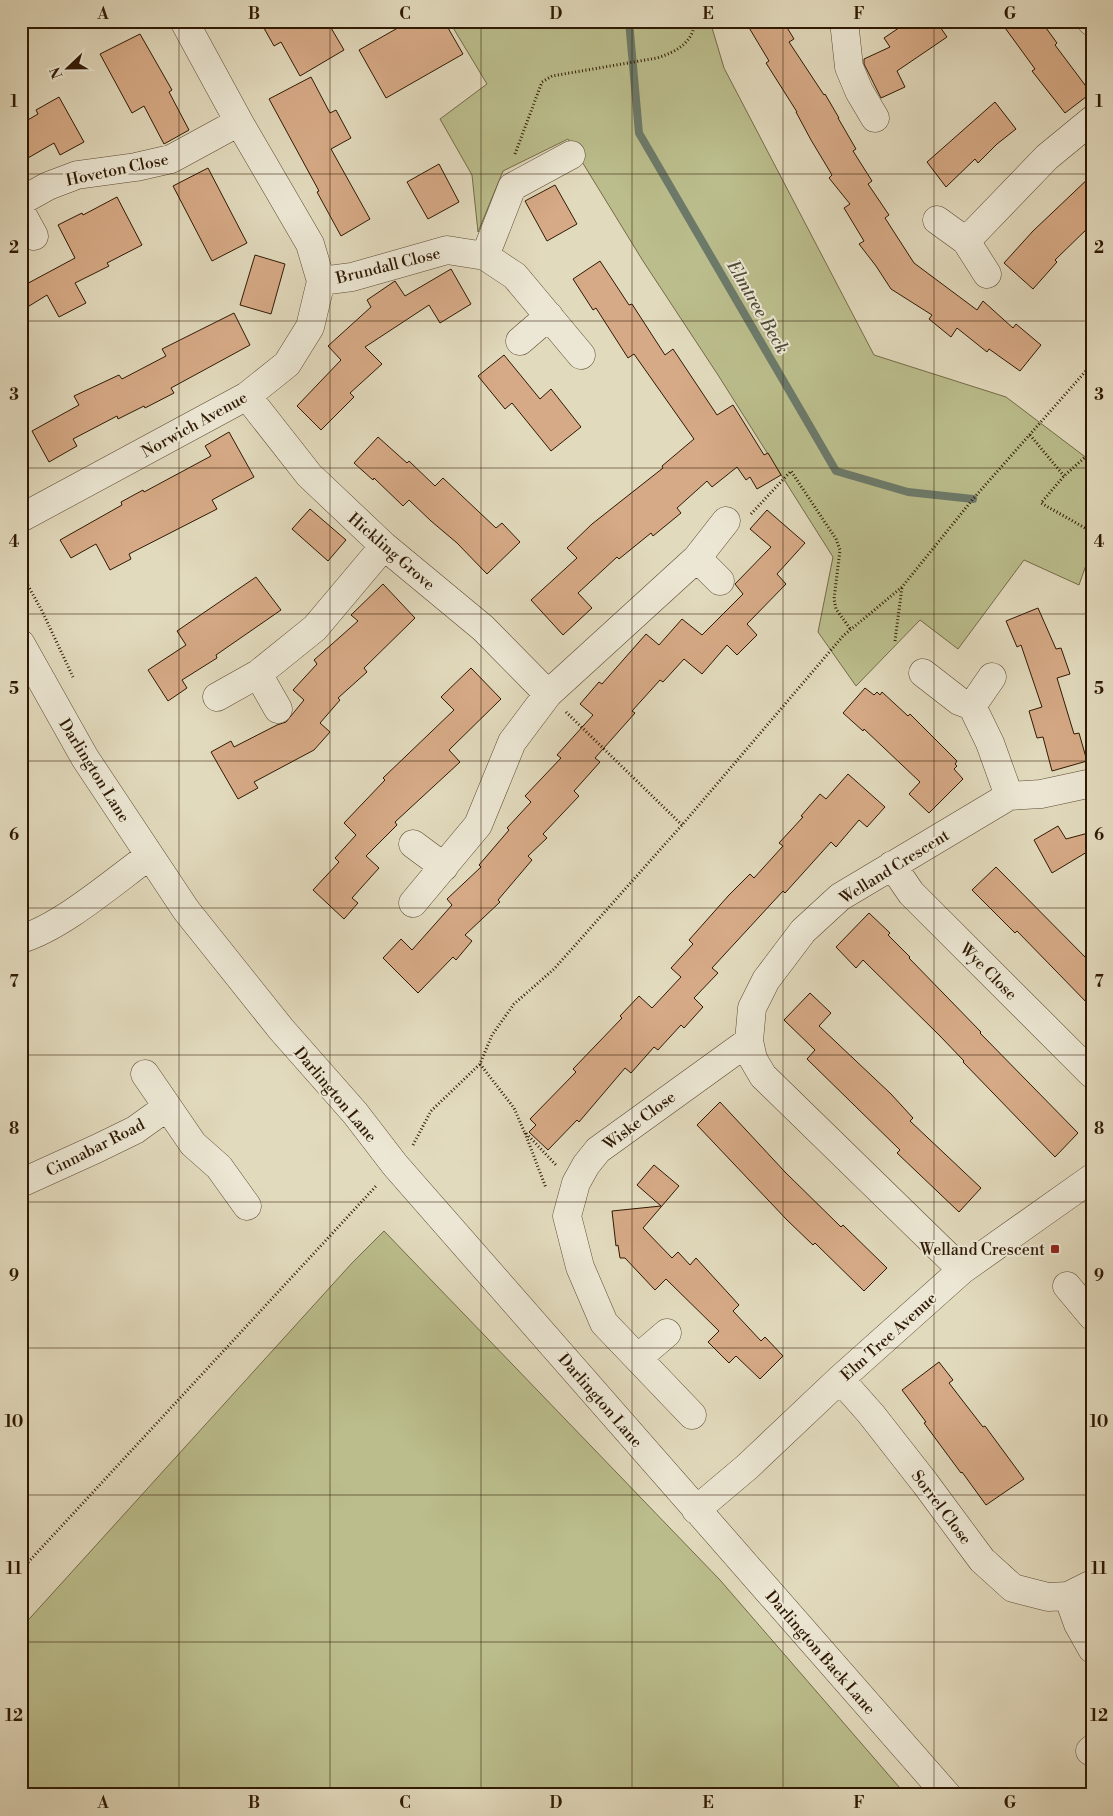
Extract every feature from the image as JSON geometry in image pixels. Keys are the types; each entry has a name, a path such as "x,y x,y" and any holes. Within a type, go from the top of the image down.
{"street":[{"path":"184,21 310,244 321,281"},
{"path":"844,21 848,67 859,91 875,118"},
{"path":"966,241 1047,157 1092,120"},
{"name":"Hoveton Close","path":"21,201 48,186 77,175 136,167 171,159 240,122"},
{"path":"485,256 512,187 571,155"},
{"path":"938,220 966,241 987,274"},
{"name":"Brundall Close","path":"321,281 352,277 447,250 485,256 515,276 580,355"},
{"name":"Norwich Avenue","path":"21,518 247,396 286,364 301,342 310,327 321,281"},
{"path":"520,341 549,316"},
{"name":"Hickling Grove","path":"247,396 309,475 384,546 483,628 548,694"},
{"path":"413,903 478,825 512,742 548,694 737,519"},
{"path":"217,697 258,674 314,628 384,546"},
{"path":"697,558 720,581"},
{"name":"Darlington Lane","path":"21,644 85,758 148,856 198,925 281,1029 355,1113 400,1153 696,1510"},
{"path":"923,673 959,701 972,706 990,743 1009,796"},
{"path":"258,674 278,709"},
{"path":"972,706 992,677"},
{"name":"Welland Crescent","path":"962,1270 763,1076 753,1059 749,1041 752,1008 766,980 803,931 840,897 1009,796 1042,794 1092,783"},
{"path":"413,844 444,867"},
{"path":"21,939 50,926 148,856"},
{"name":"Wye Close","path":"892,866 911,893 1092,1073"},
{"name":"Wiske Close","path":"692,1415 604,1323 580,1267 567,1216 576,1183 586,1165 598,1150 749,1041"},
{"path":"145,1074 192,1144 219,1167 247,1206"},
{"name":"Cinnabar Road","path":"21,1183 135,1130 167,1107"},
{"name":"Elm Tree Avenue","path":"696,1510 962,1270 1092,1178"},
{"path":"1067,1286 1092,1316"},
{"path":"638,1357 667,1333"},
{"name":"Sorrel Close","path":"840,1379 925,1482 982,1560 1013,1588 1048,1597 1068,1596 1092,1584"},
{"name":"Darlington Back Lane","path":"696,1510 947,1795"},
{"path":"1068,1596 1078,1624 1092,1649"}],"path":[{"path":"512,187 508,175 542,82 552,76 671,54 685,45 694,31 695,21"},
{"path":"21,1570 400,1153 411,1149 431,1111 480,1064 492,1035 514,1004 554,969 682,825 843,636 902,587 973,499 1092,364"},
{"path":"1030,435 1064,476"},
{"path":"1092,451 1064,476 1040,503 1092,532"},
{"path":"737,519 791,470 840,550 834,599 836,609 851,630"},
{"path":"21,573 42,611 76,684"},
{"path":"895,640 902,587"},
{"path":"548,694 682,825"},
{"path":"480,1064 514,1108 549,1194"},
{"path":"524,1130 576,1183"}],"green space":[{"path":"449,21 710,21 724,68 874,355 1006,397 1092,462 1092,548 1079,585 1024,560 958,649 920,620 856,686 818,632 833,557 718,375 643,261 568,139 503,171 478,232 472,175 440,119 487,84"},
{"path":"384,1231 720,1580 906,1795 21,1795 21,1628 352,1263"}],"building":[{"path":"260,21 327,21 344,50 300,76 281,42 274,46"},
{"path":"410,21 444,21 463,54 386,98 359,50"},
{"path":"745,21 783,21 794,39 789,42 839,118 856,149 853,151 872,181 868,184 889,215 885,218 914,263 977,310 983,301 1013,328 1016,324 1041,345 1020,371 989,349 987,352 957,328 951,337 929,319 932,315 891,289 859,244 864,241 844,208 850,204 829,178 832,175 797,112 766,63 769,61"},
{"path":"909,21 936,21 947,37 897,71 905,87 881,98 864,64 864,59 890,47 884,38"},
{"path":"1000,21 1041,21 1057,43 1055,45 1091,93 1065,113 1032,71 1035,69"},
{"path":"140,34 172,90 169,92 189,130 164,144 144,106 132,113 100,54"},
{"path":"311,77 330,113 336,110 351,138 331,149 370,219 341,236 269,99"},
{"path":"59,97 84,142 60,155 54,143 21,162 21,124 38,114 36,110"},
{"path":"995,102 1016,129 978,163 975,159 946,187 927,162"},
{"path":"439,164 459,202 428,219 407,182"},
{"path":"208,168 247,243 212,261 173,186"},
{"path":"1092,175 1092,224 1055,260 1057,262 1033,289 1004,263 1033,231"},
{"path":"555,185 577,224 547,241 525,201"},
{"path":"117,197 142,245 107,263 109,266 75,283 86,303 59,317 47,295 21,311 21,287 75,258 58,225 82,213 83,215"},
{"path":"255,255 285,264 271,314 240,305"},
{"path":"600,261 629,305 632,304 665,355 673,349 717,415 733,405 764,455 768,453 781,475 757,489 750,477 746,480 737,467 712,487 707,481 677,508 681,513 653,536 651,533 619,559 617,557 578,593 592,608 563,635 531,600 577,558 567,548 592,524 663,468 662,466 694,439 634,354 628,358 596,308 593,310 573,279"},
{"path":"451,269 471,304 440,323 429,305 365,347 382,364 350,393 354,397 321,430 297,406 341,360 328,346 371,307 367,300 395,281 405,296"},
{"path":"234,313 250,345 171,388 174,393 118,419 117,416 73,439 77,446 49,462 32,431 79,405 74,396 119,375 122,379 166,356 162,349"},
{"path":"504,355 540,399 551,389 581,427 551,451 512,403 505,409 478,376"},
{"path":"229,432 254,477 212,500 217,509 129,554 131,559 110,570 96,544 71,558 60,540 122,505 121,502 143,490 144,492 211,456 205,446"},
{"path":"378,437 407,463 409,461 435,486 443,478 496,528 502,523 520,542 487,574 457,543 409,500 403,506 374,478 373,480 354,463"},
{"path":"310,509 346,540 328,561 292,529"},
{"path":"767,510 805,543 777,574 786,584 747,624 757,635 737,655 727,645 702,674 684,659 663,682 660,680 632,711 635,713 595,758 600,762 574,791 579,796 543,834 547,838 528,856 532,860 498,900 500,902 465,935 472,941 456,960 453,957 418,993 383,958 401,939 412,950 452,905 447,899 481,867 479,865 509,830 507,828 531,802 525,796 561,758 557,755 593,715 580,704 599,682 602,684 646,634 659,645 682,619 702,635 743,594 735,584 771,547 750,529"},
{"path":"256,577 281,610 216,655 217,658 182,680 187,688 168,701 148,670 186,645 177,631"},
{"path":"383,584 415,618 364,668 367,672 338,698 340,700 320,723 330,732 314,750 254,782 258,788 238,799 211,752 231,741 234,747 286,722 304,700 293,690 317,664 314,660 358,621 351,615"},
{"path":"1038,608 1056,649 1061,648 1070,674 1057,678 1074,734 1079,733 1087,761 1052,771 1043,737 1037,738 1029,711 1042,707 1021,645 1017,647 1006,621"},
{"path":"471,668 501,699 449,750 460,762 395,822 397,825 366,856 379,868 352,898 358,903 344,919 313,890 339,862 335,858 356,835 344,823 385,780 383,778 454,710 441,697"},
{"path":"865,688 874,695 877,692 880,695 882,692 908,716 910,714 957,761 955,764 957,766 954,769 963,779 929,813 909,794 920,782 864,729 863,731 843,713"},
{"path":"848,774 885,807 867,827 859,820 836,847 831,842 785,893 783,891 712,968 718,973 694,998 703,1007 684,1028 681,1025 658,1050 654,1047 631,1073 625,1068 579,1122 577,1120 548,1150 529,1132 536,1125 530,1119 576,1072 573,1069 622,1018 620,1016 639,996 652,1008 681,977 671,968 693,944 689,940 750,874 754,878 783,846 779,843 803,817 801,816 820,794 826,799"},
{"path":"1058,826 1066,839 1092,832 1092,849 1052,873 1034,840"},
{"path":"996,867 1092,964 1092,1008 1017,931 1015,933 972,890"},
{"path":"869,913 890,933 888,935 980,1033 1078,1133 1055,1157 940,1036 863,960 856,968 836,947"},
{"path":"810,993 831,1013 819,1026 891,1094 913,1118 910,1121 981,1188 959,1212 897,1153 900,1150 807,1059 815,1050 784,1020"},
{"path":"720,1102 785,1172 841,1227 843,1225 887,1268 864,1291 815,1243 813,1245 787,1220 697,1125"},
{"path":"654,1165 679,1186 643,1228 672,1258 678,1252 690,1265 696,1258 739,1305 733,1311 761,1341 765,1337 783,1356 760,1379 736,1356 729,1363 708,1342 719,1331 666,1279 655,1290 625,1258 620,1258 618,1245 616,1246 612,1211 661,1206 637,1185"},
{"path":"939,1362 953,1380 949,1383 983,1427 985,1426 1024,1479 986,1505 924,1423 926,1422 902,1390"}],"waterway":[{"name":"Elmtree Beck","path":"629,21 639,133 836,471 908,492 973,499"}],"place":[{"name":"Welland Crescent","path":"1055,1249"}]}
